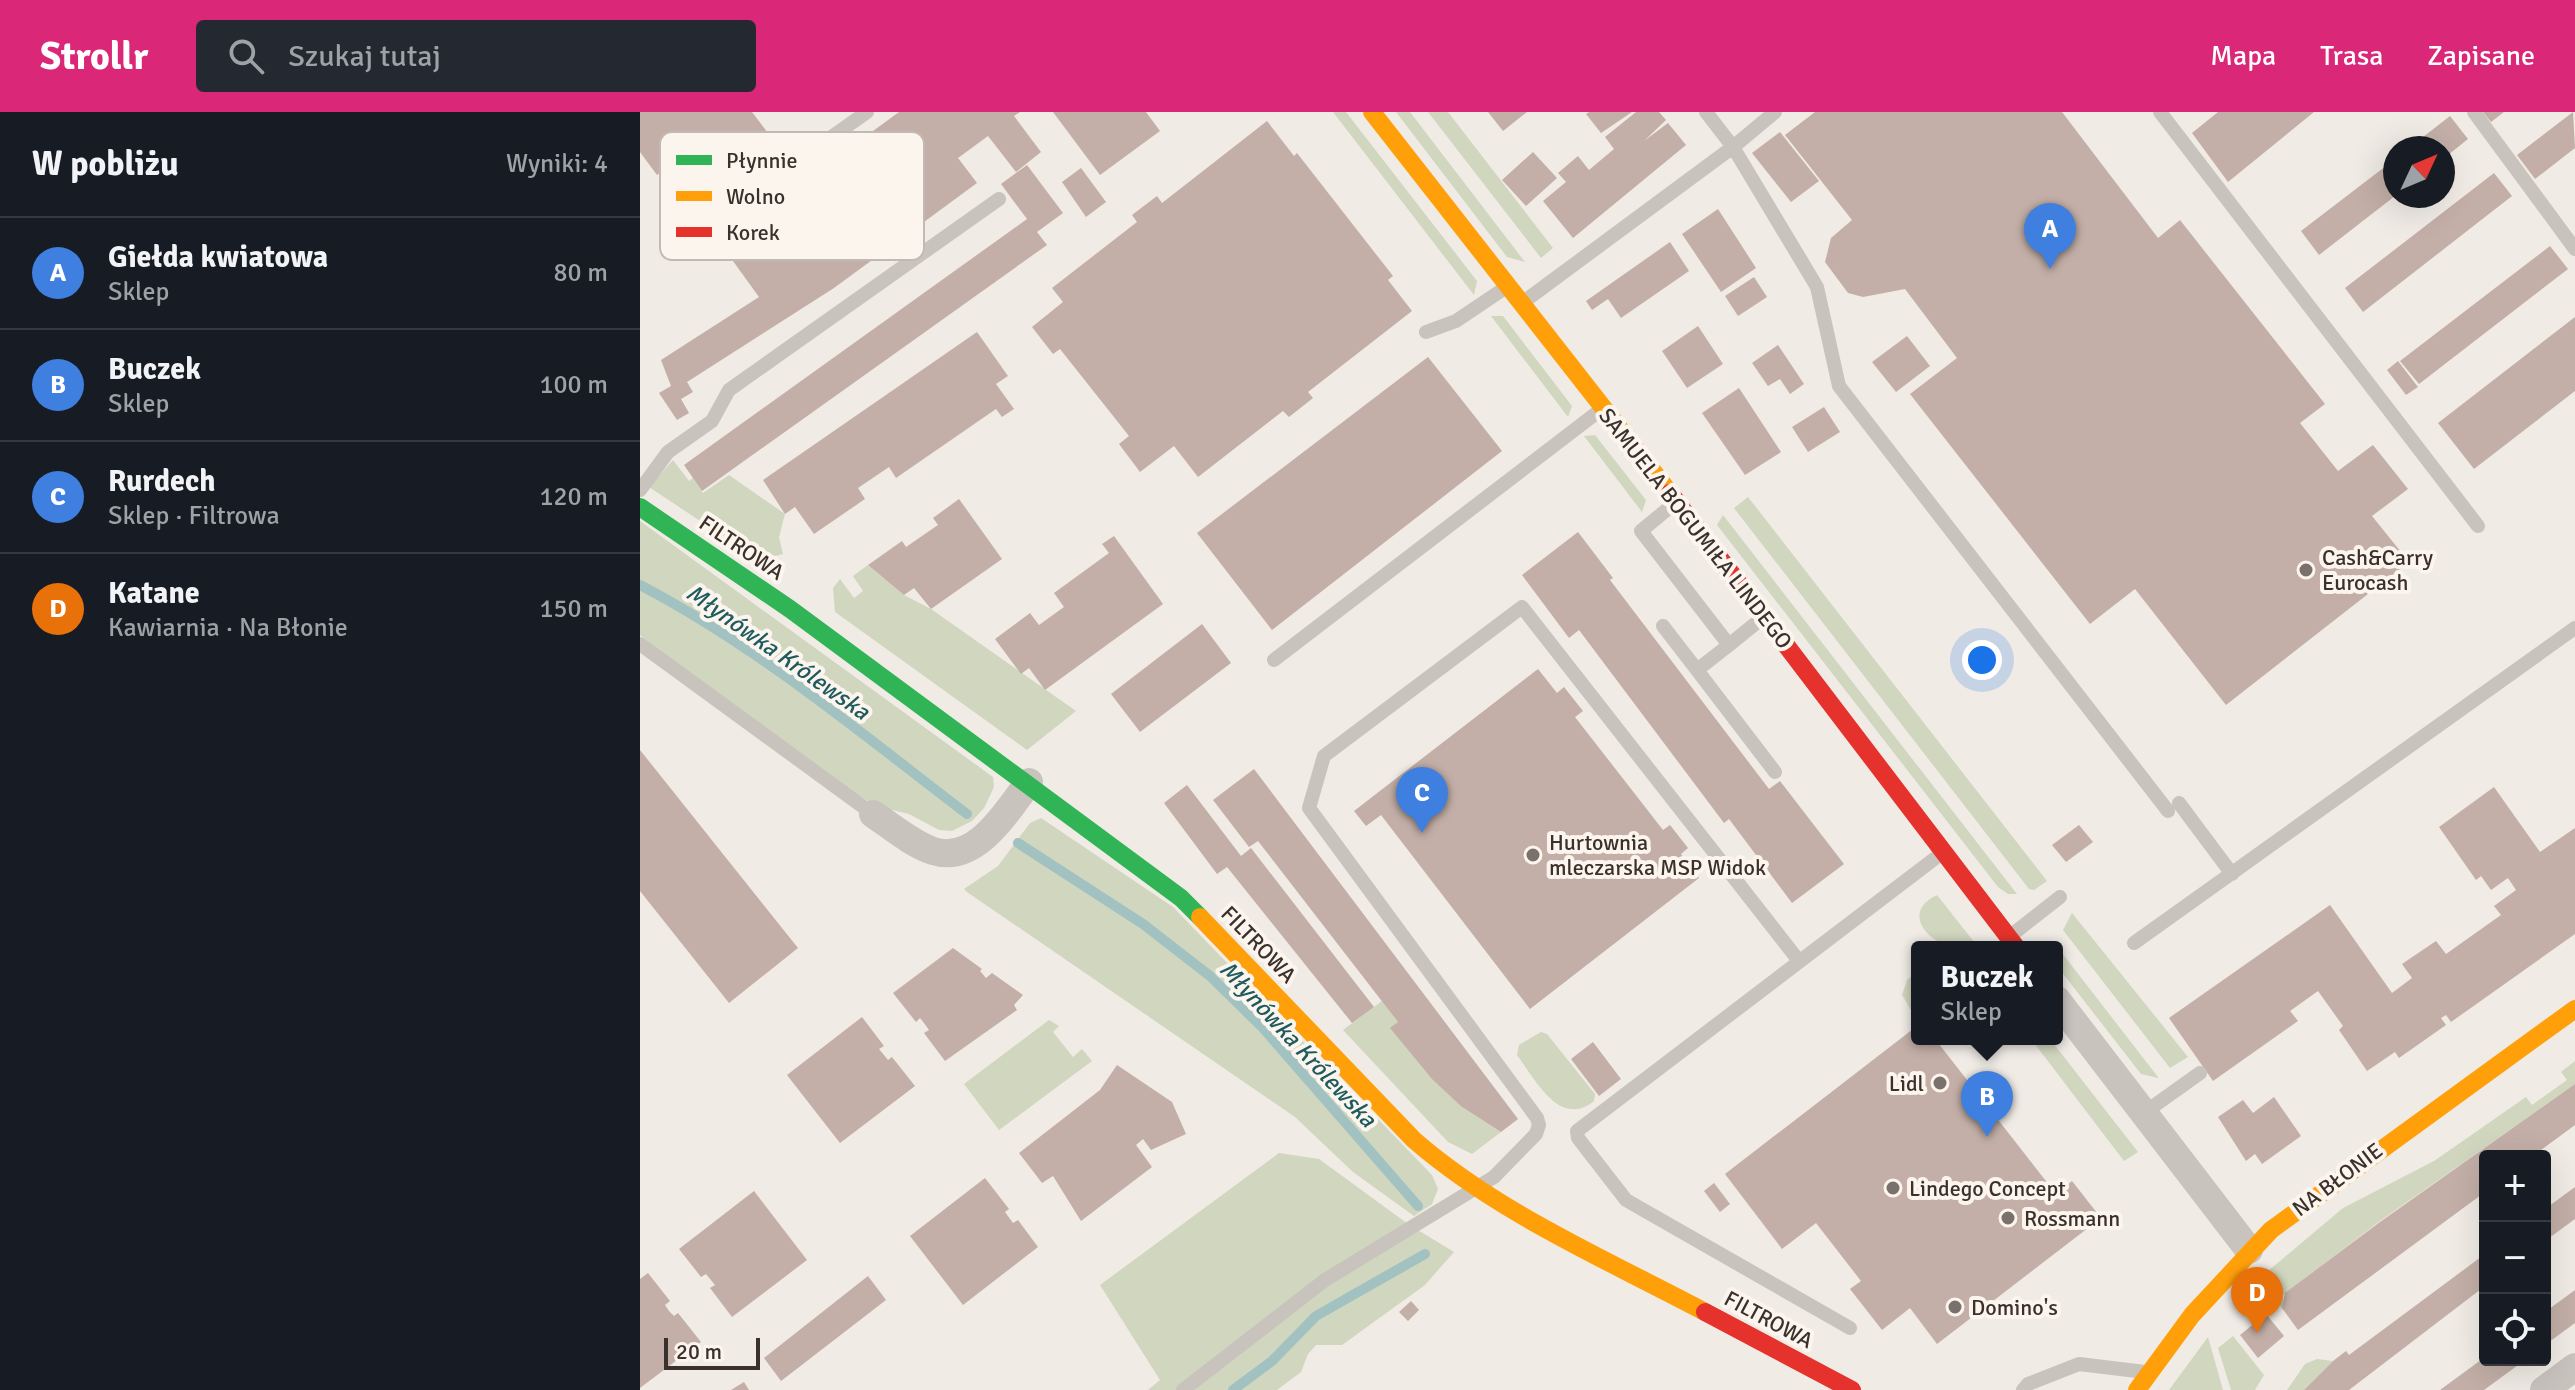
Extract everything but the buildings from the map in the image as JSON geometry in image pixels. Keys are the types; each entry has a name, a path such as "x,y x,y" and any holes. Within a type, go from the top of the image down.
{"street":[{"name":"SAMUELA BOGUMIŁA LINDEGO","path":"1372,112 1765,616 2011,941"},
{"name":"FILTROWA","path":"640,507 790,609 1029,782 1181,898 1414,1140 1478,1188 1623,1270 1852,1390"},
{"path":"873,814 931,851 955,854 983,839 1029,782"},
{"path":"2063,1008 2249,1250"},
{"name":"NA BŁONIE","path":"2137,1390 2192,1315 2249,1250 2342,1175 2575,1009"},
{"path":"2544,1390 2575,1367"}],"lane":[{"path":"839,132 867,112"},
{"path":"1706,112 1733,147 1817,287 1839,386 2174,807 2232,874"},
{"path":"1522,303 1733,147 1775,112"},
{"path":"2160,112 2478,526"},
{"path":"2474,112 2575,249"},
{"path":"924,252 999,199"},
{"path":"640,490 668,452 712,421 729,390 913,260"},
{"path":"1426,332 1456,321 1508,285"},
{"path":"1274,660 1603,408"},
{"path":"1677,502 1641,531 1729,645"},
{"path":"1183,1390 1325,1280 1494,1177 1536,1134 1539,1125 1537,1118 1309,808 1324,756 1522,607 1799,961"},
{"path":"1697,670 1765,616"},
{"path":"1663,626 1775,772"},
{"path":"2134,943 2575,628"},
{"path":"640,644 686,675 805,769 873,814"},
{"path":"1850,1328 1626,1200 1578,1138 1577,1131 1944,852"},
{"path":"2013,941 2060,897"},
{"path":"2144,1113 2200,1073"},
{"path":"2023,1390 2028,1384 2079,1364 2150,1373"}],"green space":[{"path":"1333,112 1346,112 1477,281 1474,295"},
{"path":"1396,112 1410,112 1525,262 1507,257"},
{"path":"1428,112 1448,112 1553,248 1541,258"},
{"path":"1491,316 1503,316 1572,406 1568,417"},
{"path":"1595,435 1646,500 1642,512 1584,436"},
{"path":"673,460 689,481 693,478 703,493 729,475 785,514 779,537 783,554 759,560 649,487"},
{"path":"1748,497 2047,881 2034,890 2029,889 1734,508"},
{"path":"1723,515 2017,894 2008,894 1998,887 1717,525"},
{"path":"640,521 993,777 994,787 984,808 972,821 952,831 939,830 909,814 876,806 820,770 640,635"},
{"path":"868,565 904,595 931,609 1076,711 1027,750 835,612 833,588 840,579 854,598 863,591 853,576"},
{"path":"1041,818 1173,907 1432,1175 1438,1189 1432,1204 1414,1216 1353,1172 1295,1117 964,889 998,866 1030,823"},
{"path":"1937,895 1973,941 1938,941 1933,938 1926,932 1919,917 1927,902"},
{"path":"2072,913 2188,1057 2170,1068 2063,930"},
{"path":"2063,954 2158,1078 2141,1074 2063,974"},
{"path":"1911,977 1911,1010 1902,995"},
{"path":"1382,1001 1462,1107 1501,1132 1472,1154 1448,1142 1343,1030"},
{"path":"1049,1020 1059,1026 1053,1032 1073,1057 1082,1049 1092,1061 999,1130 964,1084"},
{"path":"1541,1032 1547,1034 1595,1094 1594,1101 1582,1108 1570,1109 1559,1105 1540,1087 1517,1055 1519,1045"},
{"path":"2036,1045 2055,1045 2138,1152 2124,1161"},
{"path":"2575,1061 2575,1084 2380,1221 2283,1295 2283,1310 2261,1277 2343,1208 2434,1161 2526,1097 2532,1105 2567,1080 2561,1072"},
{"path":"1279,1153 1319,1159 1408,1224 1454,1252 1425,1285 1342,1345 1316,1345 1308,1354 1301,1372 1277,1390 1148,1390 1160,1380 1100,1285"},
{"path":"2233,1336 2264,1375 2255,1390 2231,1390 2218,1348"},
{"path":"2208,1337 2223,1390 2169,1390"},
{"path":"2317,1359 2333,1361 2304,1390 2287,1390 2305,1364"}],"waterway":[{"name":"Młynówka Królewska","path":"640,585 726,635 767,663 967,814"},
{"name":"Młynówka Królewska","path":"1018,843 1143,924 1210,976 1263,1028 1418,1206"},
{"path":"1233,1390 1272,1361 1316,1316 1425,1254"}],"traffic: fast":[{"path":"640,507 790,609 1181,898 1200,917"}],"traffic: slow":[{"path":"1372,112 1670,493"},
{"path":"1200,917 1414,1140 1447,1166 1554,1234 1705,1312"},
{"path":"2137,1390 2192,1315 2271,1230 2575,1009"}],"traffic: jam":[{"path":"1670,493 2011,941"},
{"path":"1705,1312 1852,1390"}],"place":[{"name":"Giełda kwiatowa","path":"2050,269"},
{"name":"Cash&Carry Eurocash","path":"2306,570"},
{"name":"Rurdech","path":"1422,833"},
{"name":"Hurtownia mleczarska MSP Widok","path":"1533,855"},
{"name":"Lidl","path":"1940,1083"},
{"name":"Buczek","path":"1987,1137"},
{"name":"Lindego Concept","path":"1893,1188"},
{"name":"Rossmann","path":"2008,1218"},
{"name":"Domino's","path":"1955,1307"},
{"name":"Katane","path":"2257,1333"}]}
